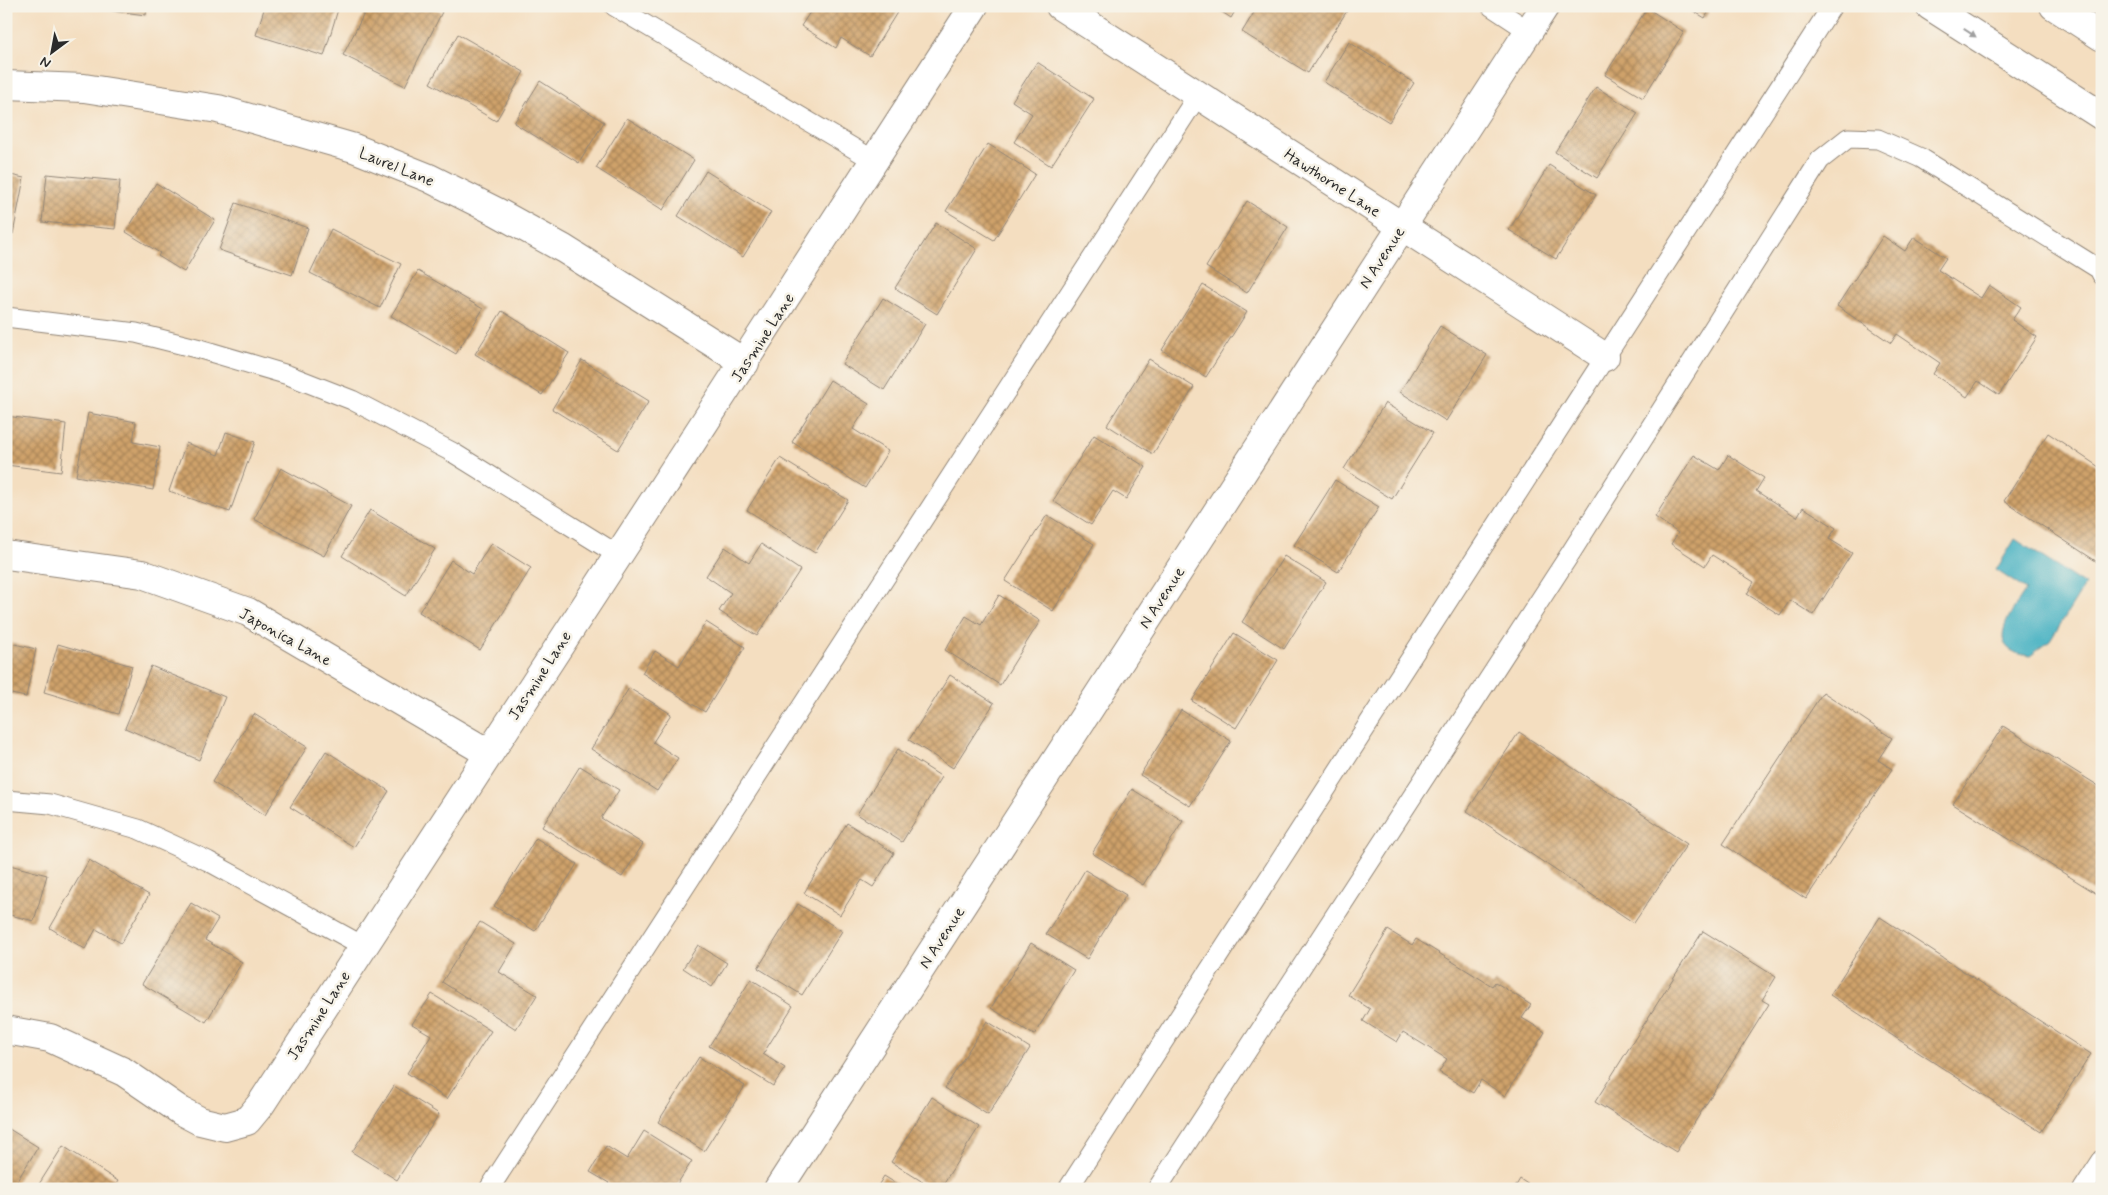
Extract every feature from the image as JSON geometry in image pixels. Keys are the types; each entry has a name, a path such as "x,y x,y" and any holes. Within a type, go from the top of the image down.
{"street":[{"name":"Jasmine Lane","path":"6,1030 50,1038 124,1072 181,1111 200,1121 225,1127 247,1121 261,1104 488,753 745,363 974,6"},
{"name":"Hawthorne Lane","path":"1060,6 1606,357"},
{"name":"N Avenue","path":"778,1189 1545,6"},
{"path":"1930,6 2102,116"},
{"path":"2054,6 2102,37"},
{"name":"Laurel Lane","path":"6,85 84,88 218,109 354,148 429,178 497,212 564,249 745,363"},
{"name":"Japonica Lane","path":"6,555 142,574 248,612 488,753"}],"lane":[{"path":"614,6 875,161"},
{"path":"1491,6 1529,31"},
{"path":"1068,1189 1832,6"},
{"path":"489,1189 1198,95"},
{"path":"1157,1189 1570,554 1820,160 1848,138 1878,139 1921,158 2101,271"},
{"path":"6,317 136,333 288,375 352,400 452,452 618,555"},
{"path":"6,800 50,804 138,829 208,862 363,946"},
{"path":"2083,1189 2102,1160"}],"water":[{"path":"2015,539 2085,585 2050,641 2030,656 2015,652 2007,646 2003,639 2008,619 2026,590 1996,570"}],"building":[{"path":"75,6 147,6 146,15"},
{"path":"265,6 339,6 324,56 256,35"},
{"path":"368,6 430,6 442,12 405,86 343,55"},
{"path":"814,6 901,6 870,56 841,38 836,48 801,26"},
{"path":"1213,6 1238,6 1231,18"},
{"path":"1258,6 1350,6 1308,73 1242,32"},
{"path":"1685,6 1712,6 1705,18"},
{"path":"1647,8 1684,32 1643,98 1605,75"},
{"path":"458,34 524,72 496,121 430,83"},
{"path":"1349,42 1414,83 1389,122 1324,82"},
{"path":"1037,62 1094,99 1051,166 1014,142 1032,114 1012,101"},
{"path":"540,81 604,122 579,163 514,123"},
{"path":"1596,87 1638,113 1597,178 1555,152"},
{"path":"627,118 694,160 663,210 596,168"},
{"path":"988,144 1035,174 994,240 946,211"},
{"path":"1549,165 1596,195 1556,259 1509,230"},
{"path":"706,171 771,212 743,257 678,216"},
{"path":"6,174 24,178 13,234 6,233"},
{"path":"47,174 120,181 115,229 42,222"},
{"path":"156,183 215,220 184,272 158,256 160,253 126,232"},
{"path":"1247,201 1288,227 1247,293 1206,267"},
{"path":"236,203 308,228 292,275 219,250"},
{"path":"936,223 977,249 937,314 895,288"},
{"path":"331,229 401,264 380,308 310,273"},
{"path":"1883,236 1905,251 1914,237 1946,258 1938,270 1981,298 1989,285 2021,307 2012,320 2037,337 1999,395 1978,381 1967,397 1933,374 1940,363 1897,334 1891,343 1837,306"},
{"path":"418,271 483,309 456,354 391,316"},
{"path":"1203,285 1247,312 1206,377 1162,350"},
{"path":"883,298 925,324 884,390 842,364"},
{"path":"502,311 569,353 542,395 475,354"},
{"path":"1440,326 1487,355 1446,421 1400,392"},
{"path":"1149,359 1194,387 1153,454 1107,425"},
{"path":"582,360 649,401 618,450 552,409"},
{"path":"830,380 869,404 853,429 888,451 865,488 792,442"},
{"path":"1385,403 1433,433 1392,499 1344,469"},
{"path":"88,413 136,422 133,442 160,447 153,490 76,476"},
{"path":"6,416 66,424 61,472 6,465"},
{"path":"226,432 255,442 230,512 169,491 186,443 218,455"},
{"path":"2048,433 2102,469 2102,565 2004,501"},
{"path":"1094,435 1146,467 1126,499 1113,491 1091,525 1053,501"},
{"path":"1694,455 1719,470 1728,455 1764,478 1756,491 1797,517 1803,507 1836,528 1829,539 1852,553 1813,615 1790,600 1780,615 1747,594 1754,582 1712,555 1705,566 1671,544 1678,533 1655,517"},
{"path":"780,458 848,500 815,553 747,510"},
{"path":"281,468 351,506 324,556 254,519"},
{"path":"1335,480 1379,507 1338,572 1294,545"},
{"path":"370,510 435,549 406,596 342,556"},
{"path":"1047,515 1094,544 1053,611 1005,581"},
{"path":"491,543 531,568 480,650 419,612 451,560 472,574"},
{"path":"761,544 800,570 757,636 719,611 731,593 706,576 725,547 749,563"},
{"path":"1284,556 1326,582 1284,649 1242,622"},
{"path":"999,595 1040,621 1000,685 945,650 966,616 981,625"},
{"path":"706,622 745,647 705,712 642,673 655,651 679,666"},
{"path":"1234,633 1278,660 1236,728 1192,701"},
{"path":"6,642 36,649 26,697 6,693"},
{"path":"58,644 132,666 118,714 44,692"},
{"path":"151,666 225,697 199,760 125,728"},
{"path":"950,675 994,703 953,768 909,740"},
{"path":"629,688 671,714 653,742 678,758 657,791 591,749"},
{"path":"1823,692 1892,738 1878,760 1892,769 1806,899 1723,844"},
{"path":"1181,710 1231,741 1190,806 1140,775"},
{"path":"254,714 307,747 265,815 212,782"},
{"path":"2003,726 2102,788 2102,897 1953,804"},
{"path":"1519,732 1687,844 1634,923 1467,811"},
{"path":"898,749 942,777 902,842 857,814"},
{"path":"326,751 389,791 354,847 290,807"},
{"path":"580,766 619,790 601,818 643,844 622,877 542,827"},
{"path":"1132,789 1183,821 1143,885 1092,853"},
{"path":"847,823 894,853 873,887 862,880 840,915 804,893"},
{"path":"536,838 577,864 535,931 494,906"},
{"path":"89,860 149,895 121,943 96,929 85,949 50,928"},
{"path":"6,864 47,875 34,921 6,914"},
{"path":"1085,870 1126,895 1087,959 1046,934"},
{"path":"191,903 218,919 205,940 242,962 206,1022 142,984"},
{"path":"798,904 842,931 802,995 758,968"},
{"path":"1880,917 2091,1054 2041,1132 1830,995"},
{"path":"480,922 516,944 499,972 537,995 516,1029 442,982"},
{"path":"1388,930 1412,945 1416,939 1492,986 1495,982 1531,1005 1522,1018 1545,1032 1505,1096 1481,1080 1473,1093 1439,1072 1447,1059 1403,1032 1397,1042 1363,1021 1370,1009 1348,995"},
{"path":"1703,931 1776,977 1762,1000 1769,1004 1676,1152 1595,1102"},
{"path":"1031,943 1074,970 1034,1035 991,1008"},
{"path":"698,945 727,963 712,987 683,968"},
{"path":"751,979 793,1006 763,1054 785,1068 773,1086 709,1046"},
{"path":"432,994 491,1031 447,1099 407,1073 431,1035 412,1024"},
{"path":"987,1021 1030,1048 988,1115 945,1088"},
{"path":"699,1057 745,1086 704,1151 658,1122"},
{"path":"394,1086 439,1114 397,1180 352,1152"},
{"path":"932,1097 979,1127 940,1189 934,1189 891,1162"},
{"path":"6,1127 38,1147 12,1189 6,1189"},
{"path":"644,1131 692,1161 674,1189 605,1189 609,1183 590,1172 606,1146 627,1159"},
{"path":"63,1146 118,1181 113,1189 36,1189"},
{"path":"884,1176 905,1189 876,1189"},
{"path":"1520,1179 1535,1189 1514,1189"}]}
